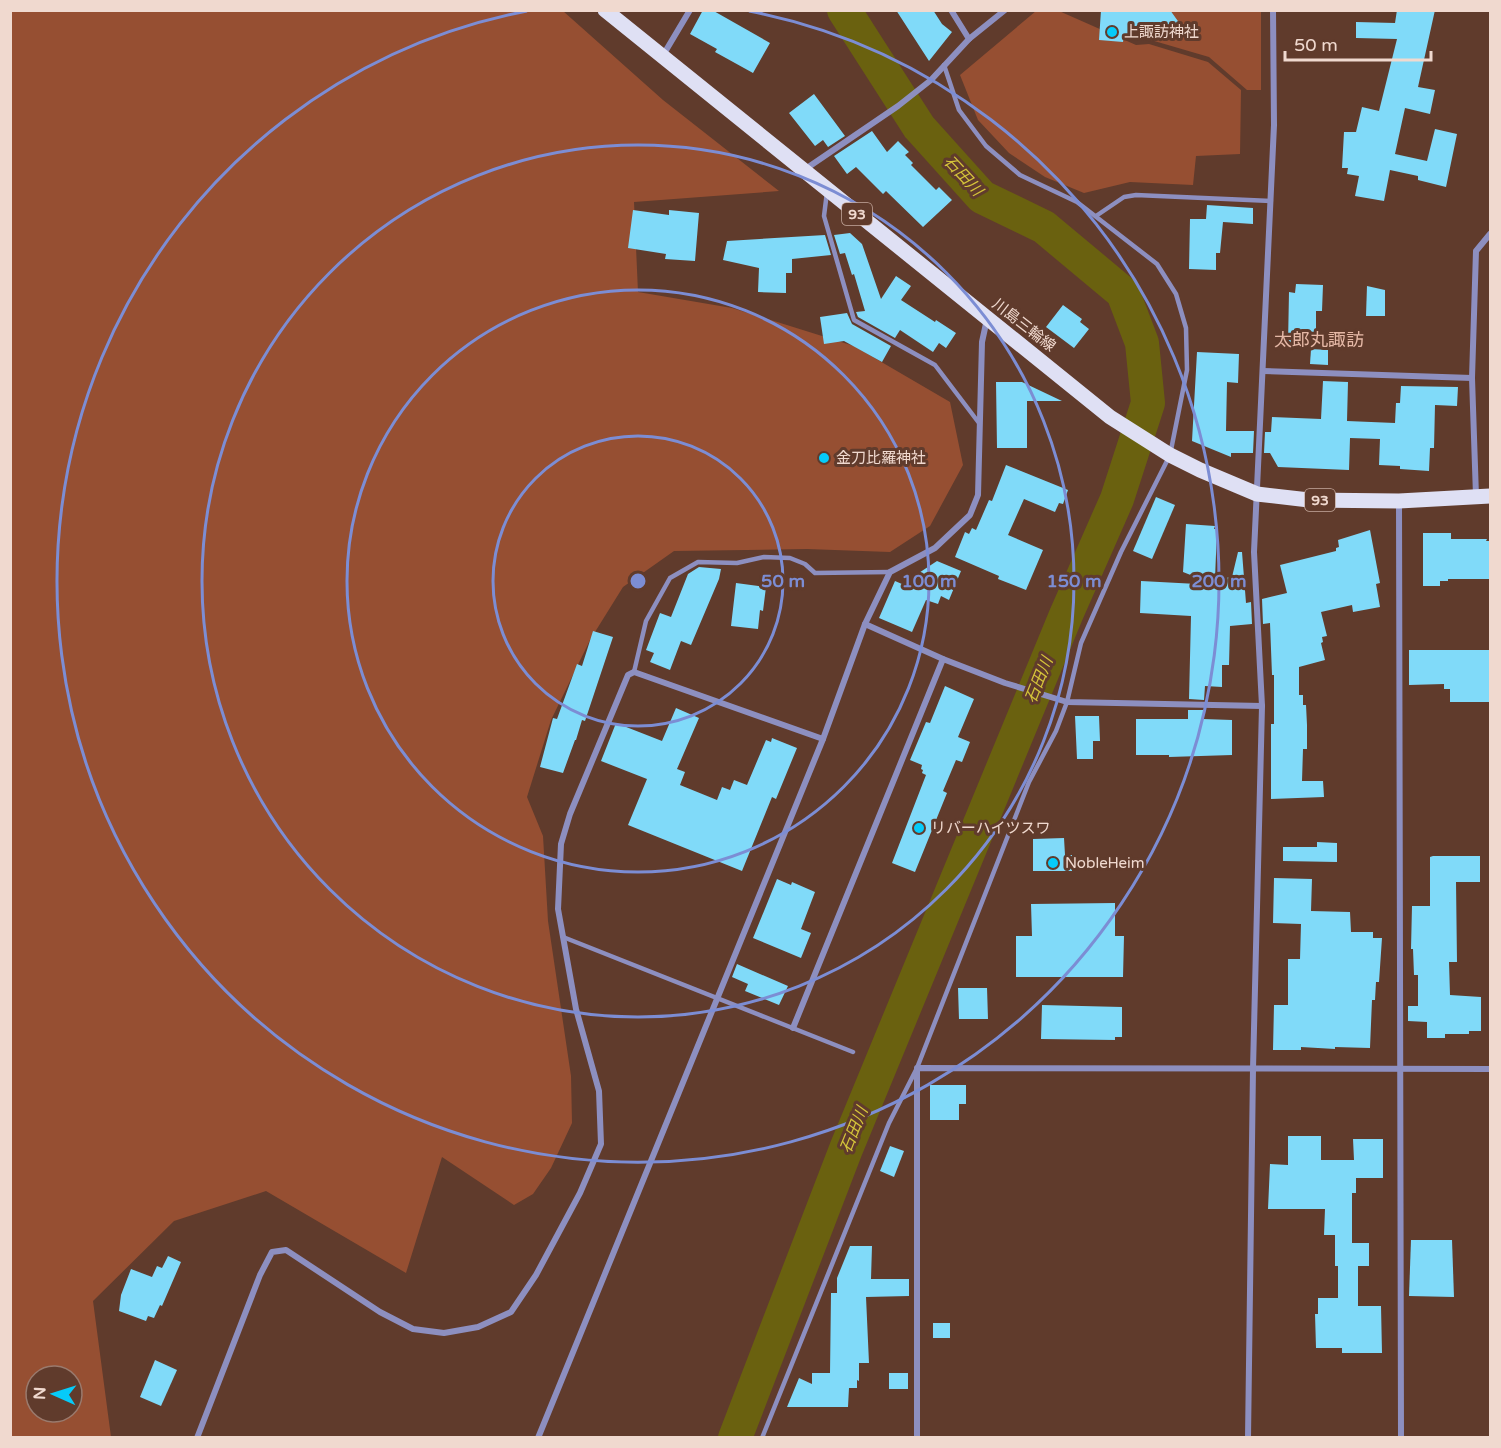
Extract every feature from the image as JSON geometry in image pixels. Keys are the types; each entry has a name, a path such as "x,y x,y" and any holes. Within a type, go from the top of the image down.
{"main road":[{"name":"川島三輪線","path":"604,10 1110,417 1165,452 1200,470 1257,494 1308,500 1399,501 1483,496"}],"street":[{"path":"662,58 690,10"},
{"path":"951,10 969,39"},
{"path":"803,171 898,106 931,80 943,64 969,39 1005,10"},
{"path":"1248,1437 1262,706 1254,552 1274,125 1273,10"},
{"path":"1483,496 1472,378 1476,251 1491,234"},
{"path":"538,1437 823,739 865,624 890,572 935,548 970,515 978,495 982,342 987,319"},
{"path":"1263,370 1472,378"},
{"path":"1399,501 1398,1070 1401,1437"},
{"path":"865,624 943,659 1067,702 1262,706"},
{"path":"793,1028 943,659"},
{"path":"197,1437 260,1275 272,1252 286,1250 380,1312 413,1329 444,1333 478,1327 511,1312 536,1275 580,1192 601,1144 599,1090 576,1009 558,909 561,844 570,814 628,675 634,672 823,739"},
{"path":"917,1437 916,1068 1491,1069"}],"lane":[{"path":"762,1437 889,1124 916,1068 1029,782 1056,731 1067,702 1082,643 1165,452 1186,370 1186,328 1176,294 1157,264 1077,202 1020,175 986,146 959,110 943,64"},
{"path":"827,190 824,216 854,320 935,365 979,423"},
{"path":"1096,216 1124,197 1136,195 1271,201"},
{"path":"634,672 646,621 670,578 698,562 737,563 772,557 790,558 805,564 815,573 890,572"},
{"path":"563,937 853,1052"}],"shaded area":[{"path":"10,11 563,11 663,100 779,191 634,202 638,292 732,308 854,346 950,402 963,465 930,526 890,552 807,549 674,551 623,587 590,640 551,720 527,797 543,836 548,921 571,1076 572,1123 551,1168 533,1194 514,1205 442,1157 406,1273 266,1191 174,1221 93,1301 111,1437 11,1437"},
{"path":"1036,11 1059,11 1136,45 1149,44 1208,62 1241,90 1240,154 1196,156 1193,185 1130,182 1084,193 1045,177 1009,153 978,120 960,75"},
{"path":"1144,11 1261,11 1261,90 1247,90 1209,57 1144,38"}],"building":[{"path":"703,10 712,10 770,43 753,73 715,52 717,49 690,34"},
{"path":"896,10 933,10 942,24 952,32 929,61"},
{"path":"1101,10 1170,10 1180,24 1158,31 1141,25 1139,37 1124,35 1123,42 1099,40"},
{"path":"1397,10 1435,10 1418,87 1435,90 1430,114 1405,108 1395,154 1427,161 1435,129 1457,134 1446,187 1418,180 1418,176 1390,170 1384,201 1355,196 1359,176 1347,174 1348,168 1342,168 1344,132 1356,132 1362,107 1379,111 1397,39 1356,38 1356,22 1395,23"},
{"path":"814,94 845,136 828,147 823,140 815,146 789,113"},
{"path":"872,131 887,152 898,141 909,152 905,155 913,163 911,165 936,190 939,187 952,200 923,227 886,191 883,194 856,167 847,174 834,156"},
{"path":"1207,205 1253,208 1253,224 1223,222 1220,253 1216,253 1216,270 1189,269 1190,219 1206,219"},
{"path":"633,210 669,215 669,210 699,213 695,261 665,259 666,254 628,248"},
{"path":"850,233 862,244 881,299 896,276 911,286 901,300 956,333 946,348 939,343 933,352 900,330 895,338 858,317 856,312 865,311 854,274 852,275 845,253 840,254 834,235"},
{"path":"825,235 831,255 792,259 792,273 786,273 786,293 758,292 759,268 723,260 727,241"},
{"path":"1296,284 1323,285 1322,311 1316,311 1316,344 1288,344 1289,292 1295,293"},
{"path":"1367,286 1385,290 1385,316 1366,316"},
{"path":"1063,305 1082,319 1080,322 1089,329 1074,348 1046,327"},
{"path":"847,313 852,324 891,346 882,362 844,341 824,344 820,317"},
{"path":"1311,349 1328,350 1328,365 1310,364"},
{"path":"1197,352 1239,354 1238,383 1227,382 1226,431 1254,431 1253,453 1231,453 1231,457 1192,441"},
{"path":"1323,381 1348,382 1347,421 1395,423 1396,403 1400,403 1401,386 1458,387 1457,406 1435,405 1434,448 1430,448 1429,471 1379,465 1380,439 1350,438 1349,470 1278,467 1270,453 1264,453 1265,432 1271,432 1272,417 1321,419"},
{"path":"996,382 1022,382 1062,401 1027,401 1027,448 997,448"},
{"path":"1006,465 1068,490 1063,504 1059,503 1055,512 1024,499 1008,535 1043,550 1026,590 998,579 999,576 955,557 965,532 969,534 972,528 976,530 989,500 992,501"},
{"path":"1156,497 1175,505 1152,559 1133,551"},
{"path":"1186,524 1215,526 1214,529 1217,529 1215,579 1232,577 1238,552 1242,552 1246,603 1251,602 1252,624 1230,626 1229,665 1222,665 1222,687 1205,686 1204,700 1189,699 1191,616 1140,613 1141,581 1216,585 1183,572"},
{"path":"1370,530 1380,583 1376,584 1380,607 1353,612 1352,605 1321,612 1327,636 1322,637 1323,642 1321,643 1325,660 1299,667 1299,695 1303,695 1303,705 1306,705 1307,725 1307,749 1303,749 1302,781 1323,781 1324,797 1271,799 1271,724 1274,724 1274,675 1272,675 1270,623 1263,624 1262,599 1287,593 1280,565 1336,551 1339,547 1338,540"},
{"path":"1423,533 1451,533 1451,539 1491,541 1491,579 1448,579 1448,581 1440,581 1440,586 1423,586"},
{"path":"937,561 961,571 949,600 941,596 938,604 926,600 912,632 879,618 895,581 902,584"},
{"path":"699,567 721,569 719,579 691,645 681,641 670,670 650,662 654,653 646,650 660,613 671,617 688,574"},
{"path":"736,583 766,587 758,629 731,626"},
{"path":"593,631 613,637 585,721 582,720 563,773 540,767 553,718 557,719 577,664 582,666"},
{"path":"1409,650 1491,650 1491,702 1450,702 1450,689 1444,689 1444,684 1409,685"},
{"path":"945,686 974,699 958,737 970,742 962,762 956,760 943,791 947,793 915,872 892,863 926,775 922,773 922,765 910,760 926,722 930,723"},
{"path":"676,708 699,718 677,769 685,772 680,785 717,800 722,787 730,790 734,780 747,785 766,740 771,742 772,738 797,748 776,799 772,797 742,871 628,825 647,779 601,761 616,723 662,741"},
{"path":"1188,710 1204,710 1203,719 1232,720 1232,755 1169,757 1169,755 1136,755 1136,719 1188,719"},
{"path":"1075,716 1099,716 1100,741 1093,741 1093,759 1077,759"},
{"name":"NobleHeim","path":"1064,838 1065,855 1072,855 1072,871 1033,871 1033,839"},
{"path":"1317,842 1337,843 1337,862 1283,861 1283,847 1317,847"},
{"path":"1480,856 1480,882 1456,882 1457,962 1449,962 1450,995 1481,997 1481,1031 1469,1031 1469,1034 1445,1034 1445,1038 1427,1038 1427,1022 1408,1021 1408,1006 1418,1006 1418,975 1414,975 1413,949 1411,949 1412,906 1430,906 1430,857"},
{"path":"1274,878 1312,879 1311,911 1350,912 1351,932 1373,932 1373,938 1382,938 1379,982 1376,982 1375,1000 1372,1000 1370,1048 1301,1047 1301,1050 1273,1050 1274,1005 1288,1005 1288,959 1300,959 1301,924 1273,923"},
{"path":"777,879 791,885 792,882 815,892 801,929 811,933 801,958 753,938"},
{"path":"1115,903 1115,936 1124,936 1123,977 1016,977 1016,936 1032,936 1031,904"},
{"path":"737,964 788,986 779,1005 745,991 748,984 732,977"},
{"path":"958,988 987,988 988,1019 959,1019"},
{"path":"1042,1005 1122,1007 1122,1037 1115,1037 1115,1040 1041,1039"},
{"path":"930,1085 966,1085 966,1104 959,1104 959,1120 930,1120"},
{"path":"1288,1136 1321,1136 1321,1160 1354,1160 1353,1139 1383,1139 1383,1178 1356,1178 1356,1193 1352,1193 1352,1243 1369,1243 1369,1266 1358,1266 1358,1306 1381,1306 1382,1353 1342,1353 1342,1348 1316,1348 1315,1314 1318,1314 1318,1298 1338,1298 1335,1235 1324,1235 1325,1209 1268,1209 1270,1164 1288,1165"},
{"path":"890,1146 904,1151 894,1177 880,1171"},
{"path":"1411,1240 1452,1240 1454,1297 1409,1296"},
{"path":"850,1246 872,1246 871,1279 909,1279 909,1296 866,1297 869,1363 859,1363 859,1381 857,1380 857,1388 849,1388 848,1407 787,1407 799,1378 812,1384 812,1373 830,1373 831,1293 837,1293 837,1278"},
{"path":"168,1256 181,1262 162,1306 160,1305 154,1318 148,1316 146,1321 119,1311 121,1295 131,1269 152,1277 157,1266 162,1268"},
{"path":"933,1323 950,1323 950,1338 933,1338"},
{"path":"155,1360 177,1370 161,1406 140,1397"},
{"path":"889,1373 908,1373 908,1389 889,1389"}],"waterway":[{"name":"石田川","path":"735,1438 846,1149 1066,615 1117,499 1148,403 1142,343 1123,293 1044,227 982,197 919,127 844,10"}],"place":[{"name":"上諏訪神社","path":"1112,32"},
{"name":"金刀比羅神社","path":"824,458"},
{"name":"リバーハイツスワ","path":"919,828"},
{"name":"NobleHeim","path":"1053,863"}],"district":[{"name":"太郎丸諏訪","path":"1319,340"}]}
